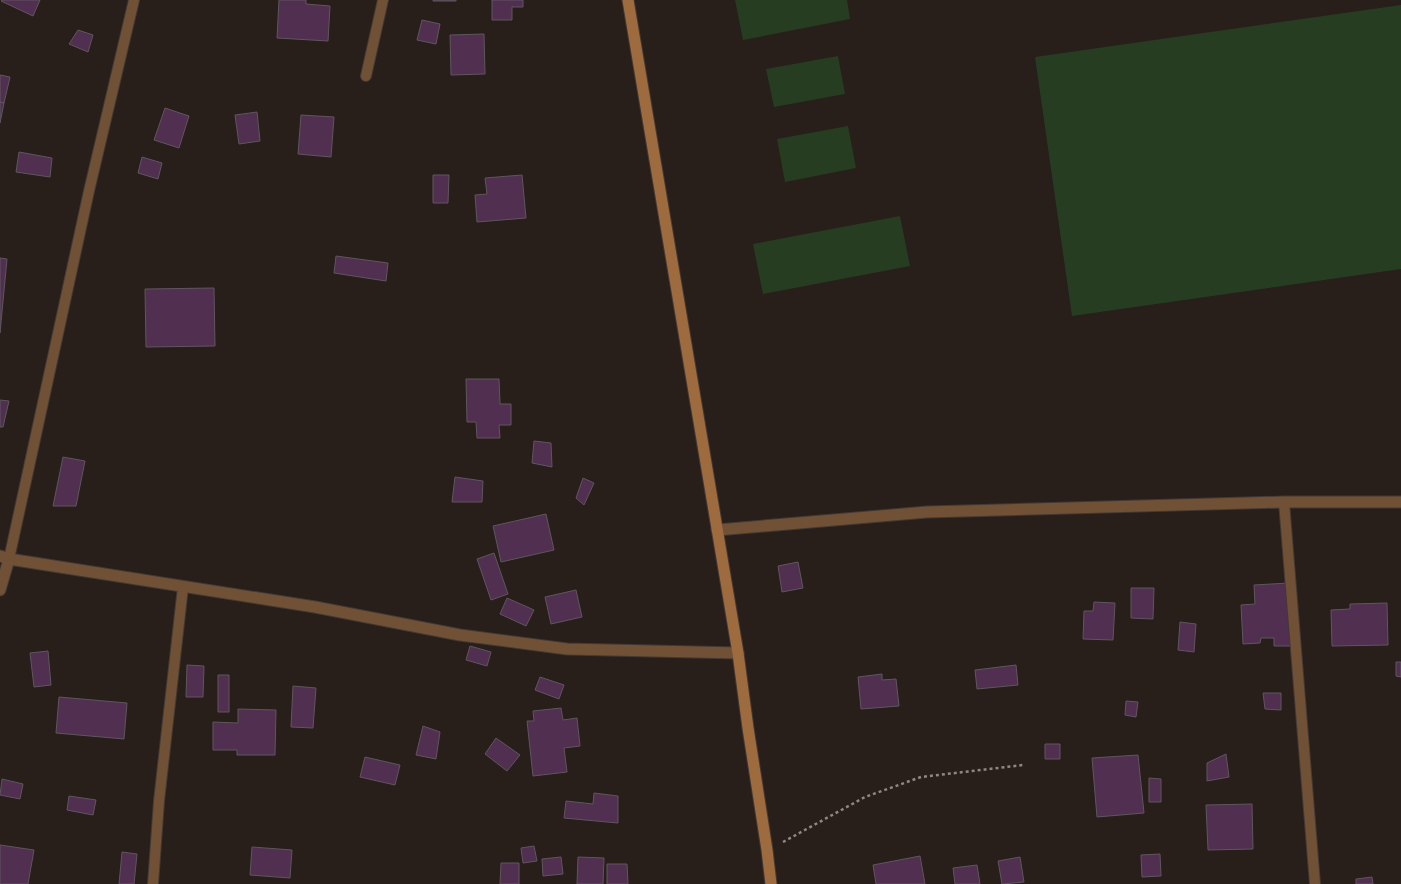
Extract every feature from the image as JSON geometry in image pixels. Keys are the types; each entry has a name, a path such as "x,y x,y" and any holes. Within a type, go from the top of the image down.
{"main road":[{"path":"628,0 738,653 771,884"}],"street":[{"path":"717,530 927,512 1284,502 1401,502"},
{"path":"0,590 4,558 315,608 460,635 567,649 738,653"}],"lane":[{"path":"4,558 134,0"},
{"path":"366,76 383,0"},
{"path":"1284,502 1315,884"},
{"path":"153,884 159,800 183,587"}],"path":[{"path":"767,850 865,797 921,777 1023,765"}],"green space":[{"path":"735,0 847,0 850,19 743,40"},
{"path":"1401,5 1401,269 1072,316 1035,57"},
{"path":"838,56 845,94 774,107 766,69"},
{"path":"848,126 856,168 785,182 777,139"},
{"path":"900,216 910,266 763,294 753,244"}],"building":[{"path":"40,0 33,16 1,1"},
{"path":"279,0 306,0 306,4 330,6 328,41 277,38"},
{"path":"456,0 456,1 433,1"},
{"path":"492,0 523,0 523,7 512,7 512,20 492,20"},
{"path":"422,20 440,24 436,44 417,40"},
{"path":"78,30 93,35 88,52 69,44"},
{"path":"484,34 485,74 451,75 450,35"},
{"path":"0,75 10,77 4,103 0,102"},
{"path":"0,102 4,103 0,123"},
{"path":"165,108 189,116 179,148 154,140"},
{"path":"257,112 260,141 239,144 235,115"},
{"path":"301,115 334,117 331,157 298,154"},
{"path":"19,152 52,158 50,177 16,172"},
{"path":"142,157 162,163 158,179 138,173"},
{"path":"433,175 449,175 448,203 433,203"},
{"path":"522,175 526,218 477,222 475,195 487,194 485,178"},
{"path":"336,256 388,263 386,281 334,273"},
{"path":"0,258 7,259 0,333"},
{"path":"214,288 215,346 146,347 145,289"},
{"path":"466,379 499,379 500,404 511,404 511,425 499,425 500,438 477,438 476,422 467,422"},
{"path":"0,400 9,401 3,427 0,427"},
{"path":"534,441 551,443 552,467 532,463"},
{"path":"63,457 85,461 76,506 53,506"},
{"path":"455,477 483,481 482,502 452,502"},
{"path":"583,478 594,483 584,505 576,498"},
{"path":"546,514 554,550 501,562 493,526"},
{"path":"494,553 508,594 491,600 477,559"},
{"path":"798,562 803,588 782,592 778,566"},
{"path":"1289,583 1293,646 1274,646 1274,638 1261,638 1260,643 1243,644 1241,605 1255,604 1254,585"},
{"path":"1131,588 1154,588 1153,619 1131,618"},
{"path":"576,590 582,617 551,624 545,597"},
{"path":"507,598 534,610 526,626 500,614"},
{"path":"1094,602 1115,603 1113,640 1083,639 1084,611 1093,611"},
{"path":"1387,603 1388,645 1332,646 1331,610 1350,609 1350,604"},
{"path":"1180,622 1196,624 1194,652 1178,650"},
{"path":"470,646 491,652 487,666 466,660"},
{"path":"48,651 51,685 34,687 30,653"},
{"path":"1396,662 1401,662 1401,677 1396,676"},
{"path":"187,665 204,666 203,697 186,697"},
{"path":"1016,665 1018,685 977,689 975,670"},
{"path":"882,674 882,680 896,679 899,706 861,709 858,677"},
{"path":"218,675 229,675 229,712 218,712"},
{"path":"540,677 564,685 559,699 535,690"},
{"path":"293,686 316,688 313,728 291,727"},
{"path":"1263,693 1281,693 1281,710 1265,709"},
{"path":"59,697 127,703 124,739 56,733"},
{"path":"1126,701 1138,702 1136,717 1125,715"},
{"path":"561,708 563,720 577,718 580,746 564,748 567,772 533,776 527,721 534,721 533,711"},
{"path":"238,709 276,710 275,755 237,755 237,750 213,750 213,722 238,723"},
{"path":"423,726 440,732 436,759 416,755"},
{"path":"496,738 520,755 507,771 485,754"},
{"path":"1045,744 1060,744 1060,759 1045,759"},
{"path":"1226,754 1229,777 1207,781 1207,763"},
{"path":"1138,755 1144,813 1097,817 1092,758"},
{"path":"365,757 400,765 395,785 360,777"},
{"path":"1149,778 1161,779 1161,802 1149,802"},
{"path":"2,779 23,784 20,799 0,795"},
{"path":"594,793 618,796 618,823 564,818 566,801 593,804"},
{"path":"69,796 96,800 93,815 67,810"},
{"path":"1252,804 1253,849 1208,850 1206,805"},
{"path":"0,845 34,850 28,884 0,884"},
{"path":"534,846 537,861 523,863 521,848"},
{"path":"252,847 292,850 290,878 250,875"},
{"path":"122,852 137,854 134,884 119,884"},
{"path":"1160,854 1161,876 1142,877 1141,855"},
{"path":"920,856 925,884 876,884 873,865"},
{"path":"561,857 563,874 543,876 542,859"},
{"path":"578,857 604,858 603,884 577,884"},
{"path":"1020,857 1024,882 1002,884 998,861"},
{"path":"501,863 519,863 519,884 500,884"},
{"path":"607,864 627,864 628,884 607,884"},
{"path":"977,865 980,884 955,884 953,868"},
{"path":"1372,877 1373,884 1356,884 1356,879"}]}
